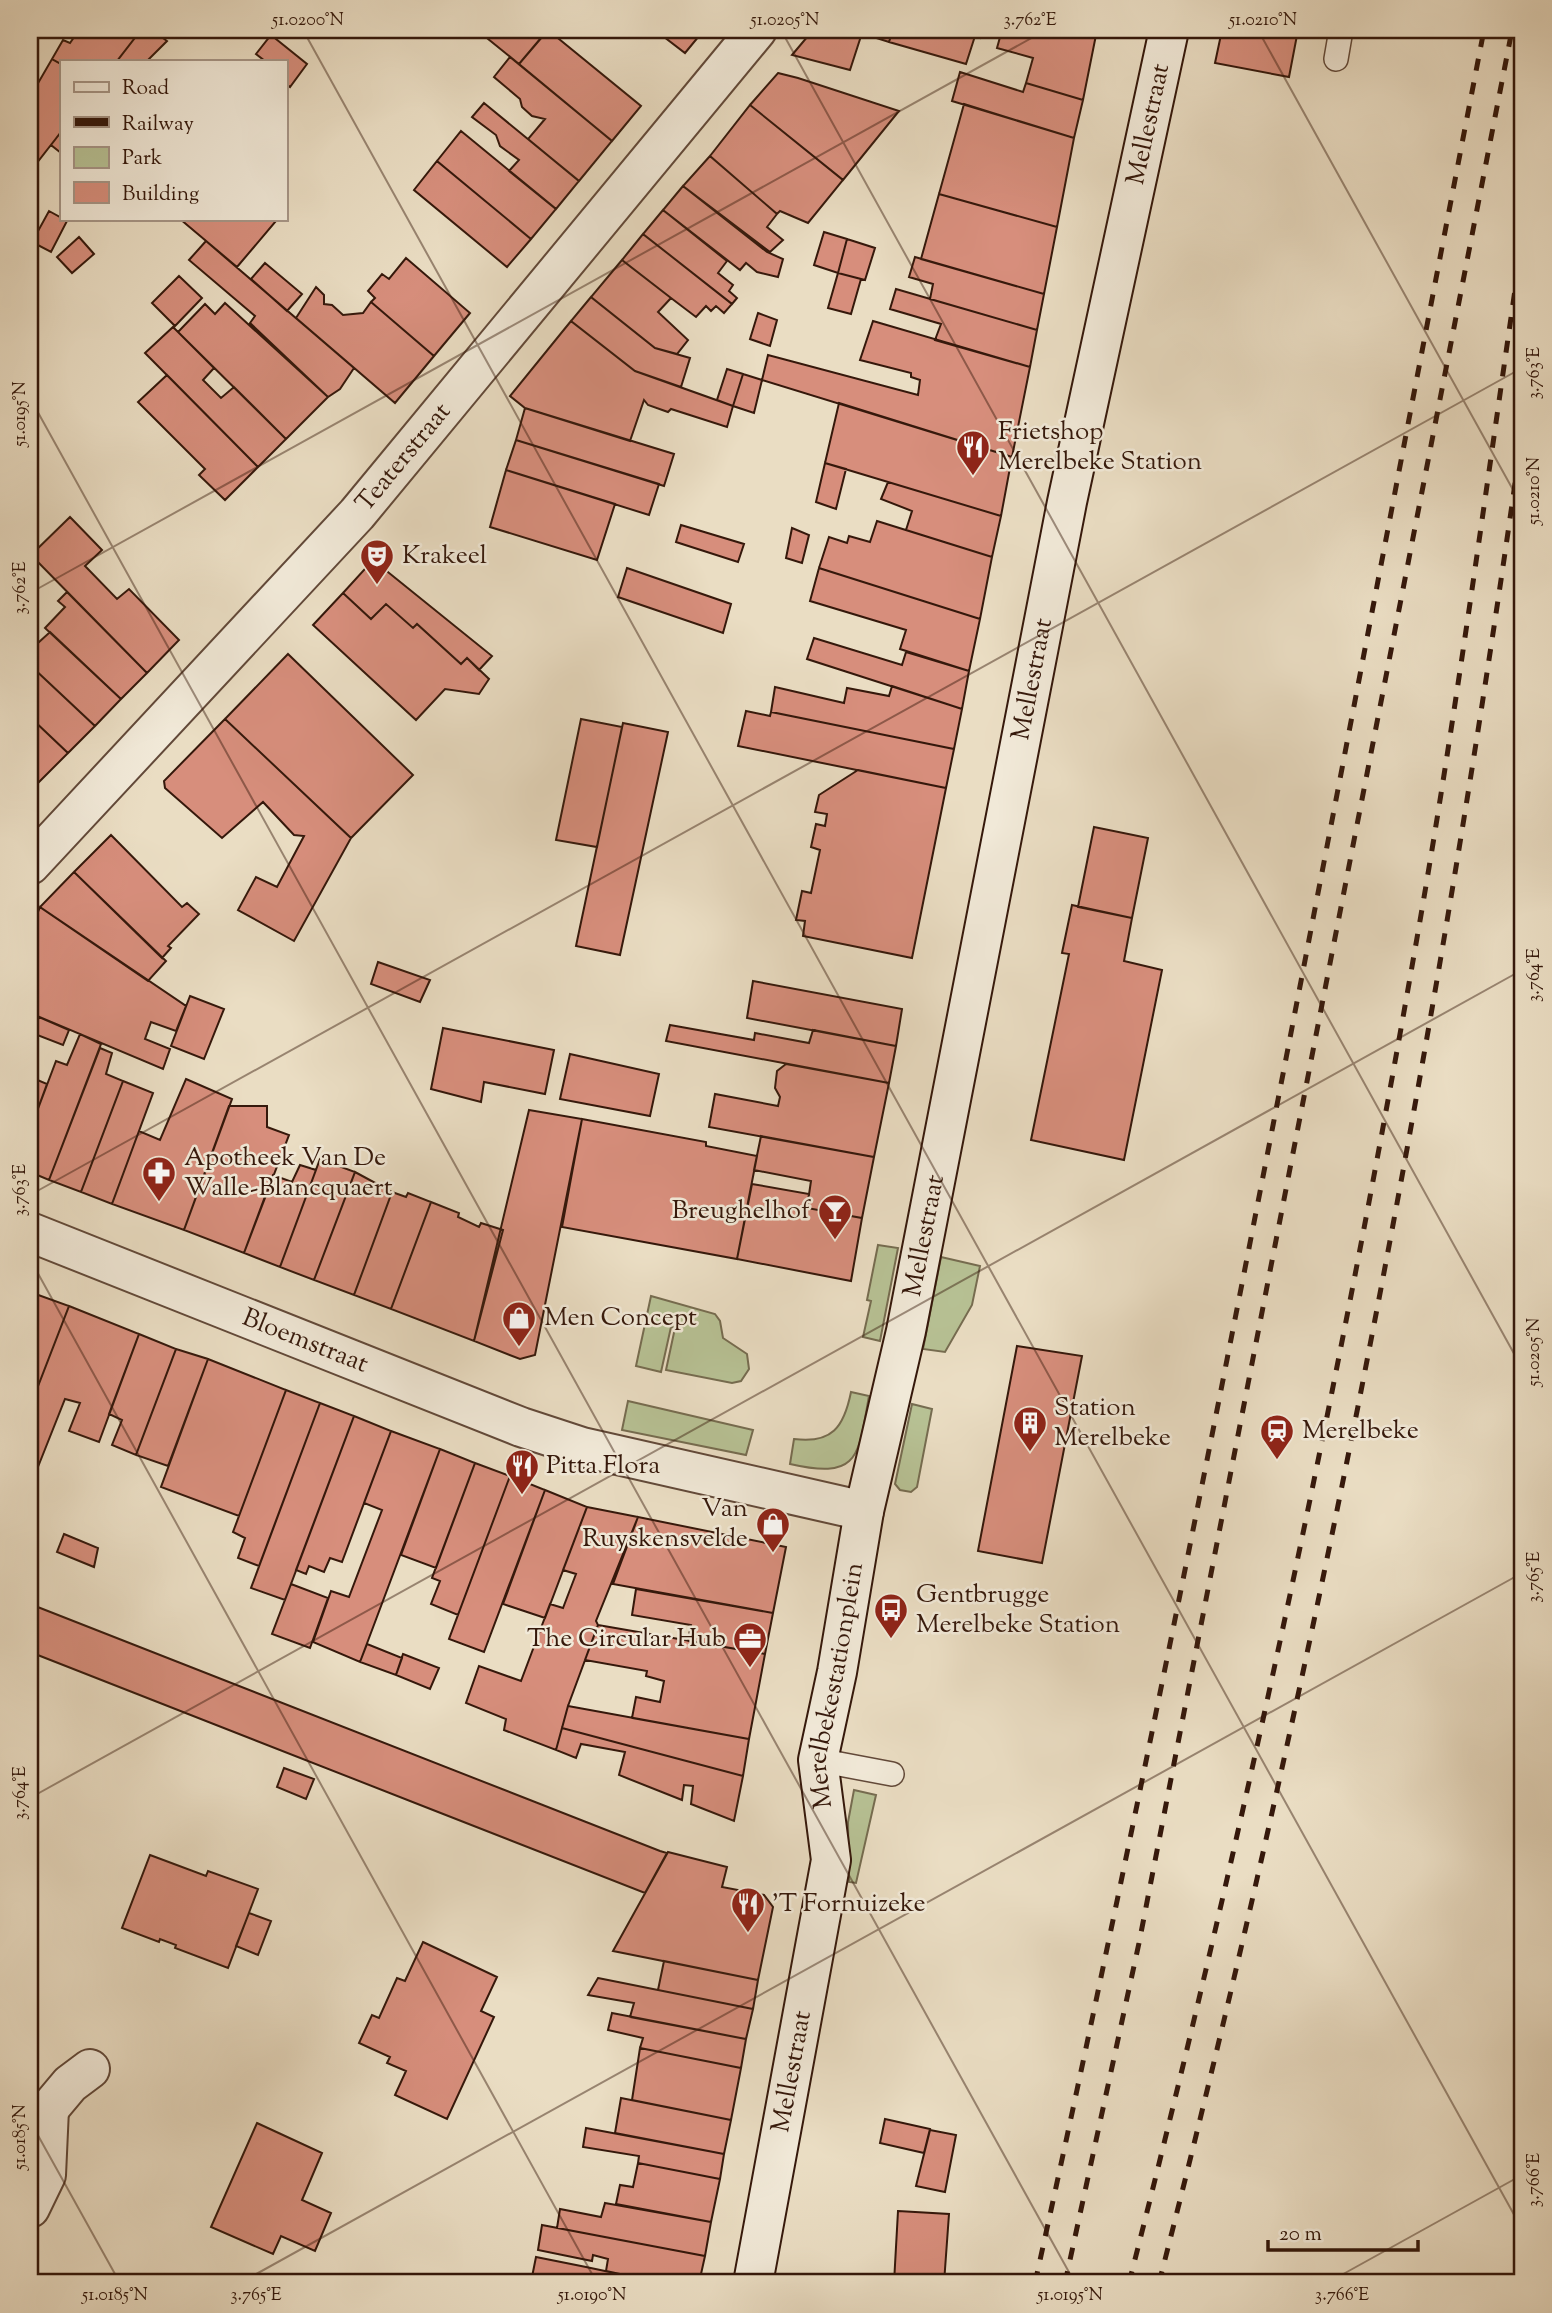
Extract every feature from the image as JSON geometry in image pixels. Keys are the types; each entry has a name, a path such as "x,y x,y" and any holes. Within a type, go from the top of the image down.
{"street":[{"name":"Teaterstraat","path":"30,865 357,514 757,30"},
{"name":"Mellestraat","path":"906,1331 1067,502 1169,30"},
{"name":"Bloemstraat","path":"30,1232 521,1427 582,1447 864,1511"},
{"name":"Merelbekestationplein","path":"831,1860 818,1760 837,1672 864,1511 906,1331"},
{"name":"Mellestraat","path":"754,2283 831,1860"},
{"path":"30,2208 46,2175 39,2115 70,2084 90,2069"}],"lane":[{"path":"1336,58 1341,30"},
{"path":"818,1760 892,1774"}],"green space":[{"path":"878,1245 898,1248 880,1341 863,1337 871,1301 867,1300"},
{"path":"941,1257 980,1266 972,1305 945,1352 923,1349"},
{"path":"651,1296 715,1314 720,1321 723,1338 747,1354 749,1369 741,1381 732,1383 666,1370 675,1328 671,1327 661,1372 636,1366"},
{"path":"851,1392 869,1396 862,1434 852,1458 843,1465 830,1469 790,1464 794,1439 818,1439 827,1436 840,1424"},
{"path":"628,1401 753,1430 746,1455 622,1430"},
{"path":"912,1404 932,1409 917,1487 911,1492 900,1490 895,1484"},
{"path":"854,1790 876,1795 856,1883 849,1882 848,1822"}],"building":[{"path":"79,30 141,30 118,60 60,60 60,63 52,59 63,40 70,43"},
{"path":"141,30 152,30 167,41 148,60 118,60"},
{"path":"477,30 543,30 546,32 519,64"},
{"path":"548,30 641,106 612,141 519,64"},
{"path":"655,30 704,30 685,53"},
{"path":"813,30 851,30 862,33 850,70 792,55"},
{"path":"851,30 893,30 889,42"},
{"path":"893,30 983,30 980,38 975,36 966,64 889,42"},
{"path":"1002,30 1097,30 1083,100 1026,83 1033,58 997,48"},
{"path":"1222,30 1298,30 1289,77 1215,63"},
{"path":"271,35 307,64 290,87 287,85 287,60 264,60 256,54"},
{"path":"510,57 612,141 579,181 528,139 545,119 532,116 522,107 520,99 494,77"},
{"path":"52,59 60,63 60,133 36,164 30,162 30,97"},
{"path":"960,72 1023,92 1026,83 1083,100 1074,138 952,101"},
{"path":"778,73 899,111 843,180 750,105"},
{"path":"484,103 579,181 556,209 509,171 519,160 500,146 496,135 472,117"},
{"path":"964,104 1074,138 1057,227 939,194"},
{"path":"750,105 843,180 808,223 780,211 777,214 710,156"},
{"path":"461,131 556,209 531,239 437,161"},
{"path":"60,133 60,152 51,145"},
{"path":"710,156 777,214 767,227 783,240 770,252 683,186"},
{"path":"437,161 531,239 507,267 414,190"},
{"path":"683,186 767,252 783,259 778,277 757,272 746,263 740,270 663,210"},
{"path":"939,194 1057,227 1044,294 921,259"},
{"path":"663,210 727,261 718,273 733,285 729,291 737,298 732,304 643,234"},
{"path":"49,211 60,217 60,220 67,221 51,252 32,242"},
{"path":"181,220 276,221 237,267"},
{"path":"824,232 847,239 838,273 814,265"},
{"path":"643,234 732,304 724,313 716,306 711,311 706,306 696,317 622,260"},
{"path":"79,237 94,254 72,273 57,257"},
{"path":"847,239 875,248 865,280 838,273"},
{"path":"206,241 354,368 340,389 328,397 250,323 255,316 189,260"},
{"path":"915,257 1044,294 1037,330 930,299 933,284 909,277"},
{"path":"406,258 470,313 434,356 371,302 375,298 368,291 382,274 389,279"},
{"path":"622,260 671,298 658,312 688,340 677,354 655,348 591,297"},
{"path":"265,263 302,294 287,311 251,279"},
{"path":"838,273 861,279 851,314 828,308"},
{"path":"179,276 202,298 175,326 152,303"},
{"path":"316,287 324,295 324,304 332,305 343,315 363,313 371,302 434,356 395,403 296,318"},
{"path":"896,289 1037,330 1030,367 935,340 941,324 890,309"},
{"path":"591,297 655,348 690,358 681,387 635,371 571,321"},
{"path":"225,303 328,397 286,439 178,332 205,304 215,314"},
{"path":"758,313 777,320 770,346 750,339"},
{"path":"571,321 635,371 733,406 727,427 671,409 668,412 648,405 644,400 630,441 525,408 510,396"},
{"path":"873,321 1030,367 1012,457 762,380 768,355 918,395 920,380 911,377 911,373 860,360"},
{"path":"173,327 214,368 203,380 221,398 234,387 286,439 258,467 145,353"},
{"path":"727,369 743,374 733,406 717,400"},
{"path":"743,374 762,380 754,413 733,406"},
{"path":"167,375 258,467 225,500 199,475 205,469 138,402"},
{"path":"839,403 1012,457 1001,516 825,463"},
{"path":"525,408 674,454 664,486 516,440"},
{"path":"516,440 659,484 649,515 506,470"},
{"path":"825,463 846,469 836,509 816,502"},
{"path":"506,470 615,504 597,560 490,527"},
{"path":"888,482 1001,516 992,557 906,530 912,511 881,499"},
{"path":"70,517 102,550 85,566 117,599 129,589 179,640 147,673 31,555"},
{"path":"877,521 992,557 980,619 819,568 829,537 847,543 849,536 870,542"},
{"path":"681,525 744,544 738,562 676,542"},
{"path":"792,528 809,535 802,563 786,558"},
{"path":"373,560 492,656 479,670 467,658 461,664 417,624 413,628 386,604 371,619 343,593"},
{"path":"627,568 731,604 723,633 618,597"},
{"path":"819,568 980,619 969,671 900,649 906,630 810,601"},
{"path":"67,592 147,673 121,699 45,628 65,607 58,601"},
{"path":"343,593 371,619 386,604 413,628 417,624 461,664 467,658 489,679 479,694 445,689 416,720 313,625"},
{"path":"50,632 121,699 95,726 30,665 30,633 39,642"},
{"path":"814,638 902,665 906,652 969,671 962,709 807,659"},
{"path":"288,654 413,775 351,838 225,719"},
{"path":"30,665 95,726 68,753 30,717"},
{"path":"892,686 962,709 954,749 771,712 775,687 844,703 847,688 889,696"},
{"path":"746,711 770,716 771,712 954,749 946,788 738,746"},
{"path":"30,717 68,753 30,791"},
{"path":"225,719 351,838 294,941 238,910 256,877 277,887 304,836 294,835 263,802 222,838 165,788 164,781"},
{"path":"581,719 622,727 597,847 556,840"},
{"path":"623,723 668,732 620,955 576,946"},
{"path":"858,770 946,788 912,958 803,936 805,921 796,920 802,891 811,893 820,850 811,847 816,824 825,826 827,814 815,812 819,795"},
{"path":"1094,827 1148,838 1132,918 1078,907"},
{"path":"111,835 182,907 187,903 199,914 168,946 171,948 162,958 74,872"},
{"path":"74,872 166,961 148,981 40,907"},
{"path":"1072,905 1132,918 1124,961 1162,970 1124,1160 1031,1140 1069,954 1062,953"},
{"path":"40,907 186,1006 176,1031 151,1022 145,1039 170,1049 163,1069 30,1013 30,932"},
{"path":"378,962 430,980 420,1002 371,984"},
{"path":"753,981 902,1009 896,1046 747,1018"},
{"path":"190,996 224,1009 204,1059 171,1046"},
{"path":"30,1013 39,1017 30,1038"},
{"path":"39,1017 69,1030 63,1045 32,1033"},
{"path":"670,1025 754,1040 755,1033 809,1043 813,1030 896,1046 889,1083 666,1041"},
{"path":"443,1028 554,1050 545,1094 484,1082 481,1102 431,1089"},
{"path":"80,1034 101,1044 49,1180 30,1172 30,1130 56,1061 67,1065"},
{"path":"100,1048 112,1053 106,1074 123,1081 81,1192 49,1180"},
{"path":"570,1054 659,1074 650,1116 560,1099"},
{"path":"786,1064 889,1083 874,1157 709,1127 715,1094 778,1106 780,1097 775,1088 777,1071"},
{"path":"30,1071 37,1074 35,1079 47,1084 30,1130"},
{"path":"186,1079 232,1099 184,1230 112,1204 139,1131 160,1140"},
{"path":"123,1081 153,1093 112,1204 81,1192"},
{"path":"229,1106 267,1106 267,1127 289,1135 244,1253 184,1230"},
{"path":"529,1110 582,1119 535,1355 520,1359 474,1341"},
{"path":"582,1119 706,1142 706,1146 757,1156 737,1259 562,1227"},
{"path":"761,1136 874,1157 862,1218 807,1208 811,1181 754,1170"},
{"path":"320,1159 355,1172 314,1280 280,1267"},
{"path":"300,1165 316,1170 280,1267 244,1253 273,1175 292,1182"},
{"path":"355,1172 392,1192 354,1295 314,1280"},
{"path":"752,1184 809,1194 807,1208 862,1218 851,1281 737,1259"},
{"path":"392,1192 406,1197 408,1193 431,1202 391,1309 354,1295"},
{"path":"431,1202 459,1213 458,1217 479,1227 481,1223 503,1230 474,1341 391,1309"},
{"path":"30,1292 69,1306 30,1407"},
{"path":"69,1306 139,1334 99,1442 69,1431 80,1403 65,1399 30,1487 30,1407"},
{"path":"139,1334 176,1349 136,1455 112,1445 122,1420 109,1414"},
{"name":"Station Merelbeke","path":"1017,1346 1082,1356 1042,1563 978,1551"},
{"path":"176,1349 208,1359 168,1466 136,1455"},
{"path":"208,1359 286,1390 239,1516 161,1487"},
{"path":"286,1390 320,1403 259,1566 238,1558 245,1538 233,1532"},
{"path":"320,1403 354,1416 285,1600 251,1588"},
{"path":"354,1416 391,1431 342,1562 330,1558 324,1572 309,1566 306,1574 296,1570"},
{"path":"391,1431 440,1449 360,1662 313,1642 331,1591 349,1597 382,1510 364,1503"},
{"path":"440,1449 475,1463 436,1568 401,1555"},
{"path":"475,1463 510,1476 458,1615 431,1604 440,1581 432,1578"},
{"path":"510,1476 545,1490 484,1652 449,1639"},
{"path":"545,1490 587,1507 545,1618 503,1604"},
{"path":"587,1507 638,1517 596,1621 598,1625 568,1706 556,1750 504,1730 506,1719 466,1703 479,1666 521,1681 550,1604 563,1608 576,1574 563,1570"},
{"path":"638,1517 786,1547 773,1613 613,1584"},
{"path":"64,1534 98,1548 94,1567 57,1552"},
{"path":"291,1584 328,1598 310,1648 272,1634"},
{"path":"636,1589 773,1613 765,1654 688,1641 691,1625 632,1615"},
{"path":"30,1604 667,1853 645,1893 30,1652"},
{"path":"598,1625 765,1654 749,1739 632,1718 636,1697 660,1702 664,1681 646,1676 647,1671 585,1660"},
{"path":"367,1644 402,1658 396,1675 360,1662"},
{"path":"403,1654 439,1668 430,1689 396,1675"},
{"path":"568,1706 749,1739 743,1776 562,1728"},
{"path":"562,1728 743,1776 734,1821 691,1804 693,1786 684,1785 682,1800 619,1775 625,1752 581,1744 576,1758 556,1750"},
{"path":"284,1768 314,1779 306,1799 277,1787"},
{"path":"668,1852 727,1867 722,1887 764,1895 773,1907 758,1980 613,1951"},
{"path":"150,1855 206,1876 208,1871 258,1889 228,1968 175,1948 176,1945 160,1939 159,1942 122,1928"},
{"path":"249,1913 271,1921 258,1955 236,1946"},
{"path":"423,1942 497,1977 481,2011 494,2017 447,2119 395,2095 406,2071 387,2063 390,2057 359,2043 372,2015 379,2018 397,1978 405,1981"},
{"path":"664,1961 758,1980 753,2009 658,1990"},
{"path":"598,1978 753,2009 746,2039 630,2017 634,2003 588,1995"},
{"path":"612,2013 746,2039 741,2068 640,2048 643,2038 608,2030"},
{"path":"640,2048 741,2068 731,2120 632,2100"},
{"path":"621,2098 731,2120 724,2154 615,2133"},
{"path":"885,2119 930,2129 924,2153 880,2143"},
{"path":"257,2123 322,2153 302,2200 331,2213 315,2251 281,2236 273,2254 211,2227"},
{"path":"586,2128 724,2154 720,2179 638,2163 639,2156 583,2147"},
{"path":"930,2130 956,2135 945,2192 916,2186"},
{"path":"638,2163 720,2179 711,2222 616,2204 620,2185 633,2187"},
{"path":"605,2203 711,2222 705,2256 557,2228 560,2209 601,2217"},
{"path":"898,2211 949,2214 944,2283 894,2283"},
{"path":"542,2225 705,2256 699,2283 662,2283 606,2271 608,2259 593,2255 592,2261 538,2250"},
{"path":"536,2257 662,2283 544,2283 545,2279 532,2277"},
{"path":"433,2275 471,2283 429,2283"}],"railway":[{"path":"1035,2283 1096,2002 1211,1440 1484,30"},
{"path":"1065,2283 1139,1943 1512,30"},
{"path":"1129,2283 1248,1787 1352,1289 1429,866 1522,242"},
{"path":"1159,2283 1269,1825 1366,1364 1451,900 1522,434"}],"place":[{"name":"Frietshop Merelbeke Station","path":"973,477"},
{"name":"Krakeel","path":"377,586"},
{"name":"Apotheek Van De Walle-Blancquaert","path":"159,1203"},
{"name":"Breughelhof","path":"835,1241"},
{"name":"Men Concept","path":"519,1348"},
{"name":"Station Merelbeke","path":"1030,1453"},
{"name":"Merelbeke","path":"1277,1461"},
{"name":"Pitta Flora","path":"522,1496"},
{"name":"Van Ruyskensvelde","path":"773,1554"},
{"name":"Gentbrugge Merelbeke Station","path":"891,1640"},
{"name":"The Circular Hub","path":"750,1669"},
{"name":"'T Fornuizeke","path":"748,1934"}]}
